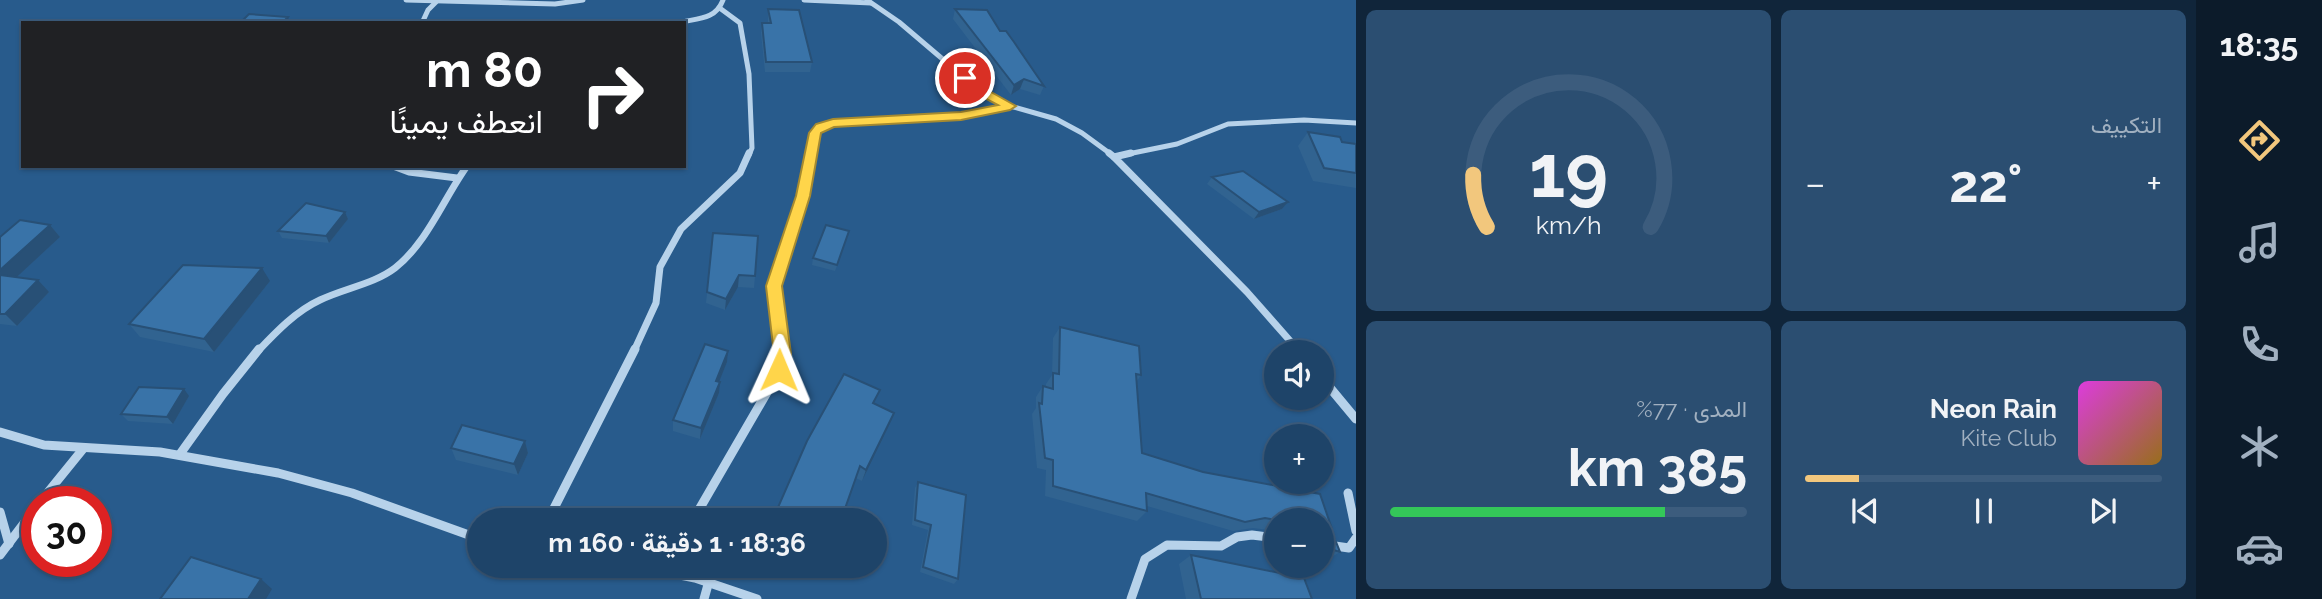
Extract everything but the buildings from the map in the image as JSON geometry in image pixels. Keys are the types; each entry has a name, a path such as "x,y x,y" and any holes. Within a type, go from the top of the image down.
{"street":[{"path":"406,0 555,4 583,0"},
{"path":"686,21 714,15 721,9 723,0"},
{"path":"804,0 828,3 869,1 899,22 979,90 1010,106 1056,119 1082,133 1114,157 1247,292 1289,340"},
{"path":"423,21 436,2"},
{"path":"554,508 614,396 656,303 660,267 681,229 740,173 752,148 749,74 740,23 721,9"},
{"path":"701,508 779,370 782,354 774,286 803,196 815,133 820,127 833,123 961,116 1010,106"},
{"path":"1114,157 1177,144 1228,124 1304,120 1356,123"},
{"path":"398,168 409,172 457,178"},
{"path":"180,454 223,394 284,325 310,305 399,265 424,234 465,168"},
{"path":"1334,393 1356,419"},
{"path":"0,433 22,443 180,454 274,471 334,487 467,534"},
{"path":"53,486 83,449"},
{"path":"1348,493 1356,531"},
{"path":"0,512 9,544"},
{"path":"0,555 21,527"},
{"path":"1131,599 1145,559 1167,545 1221,545 1237,537 1264,536"},
{"path":"1334,546 1349,548 1356,538"},
{"path":"699,578 757,599"},
{"path":"704,599 709,581"}],"route":[{"path":"779,370 782,354 774,286 803,196 815,133 820,127 833,123 961,116 1010,106 979,90 965,78"}]}
